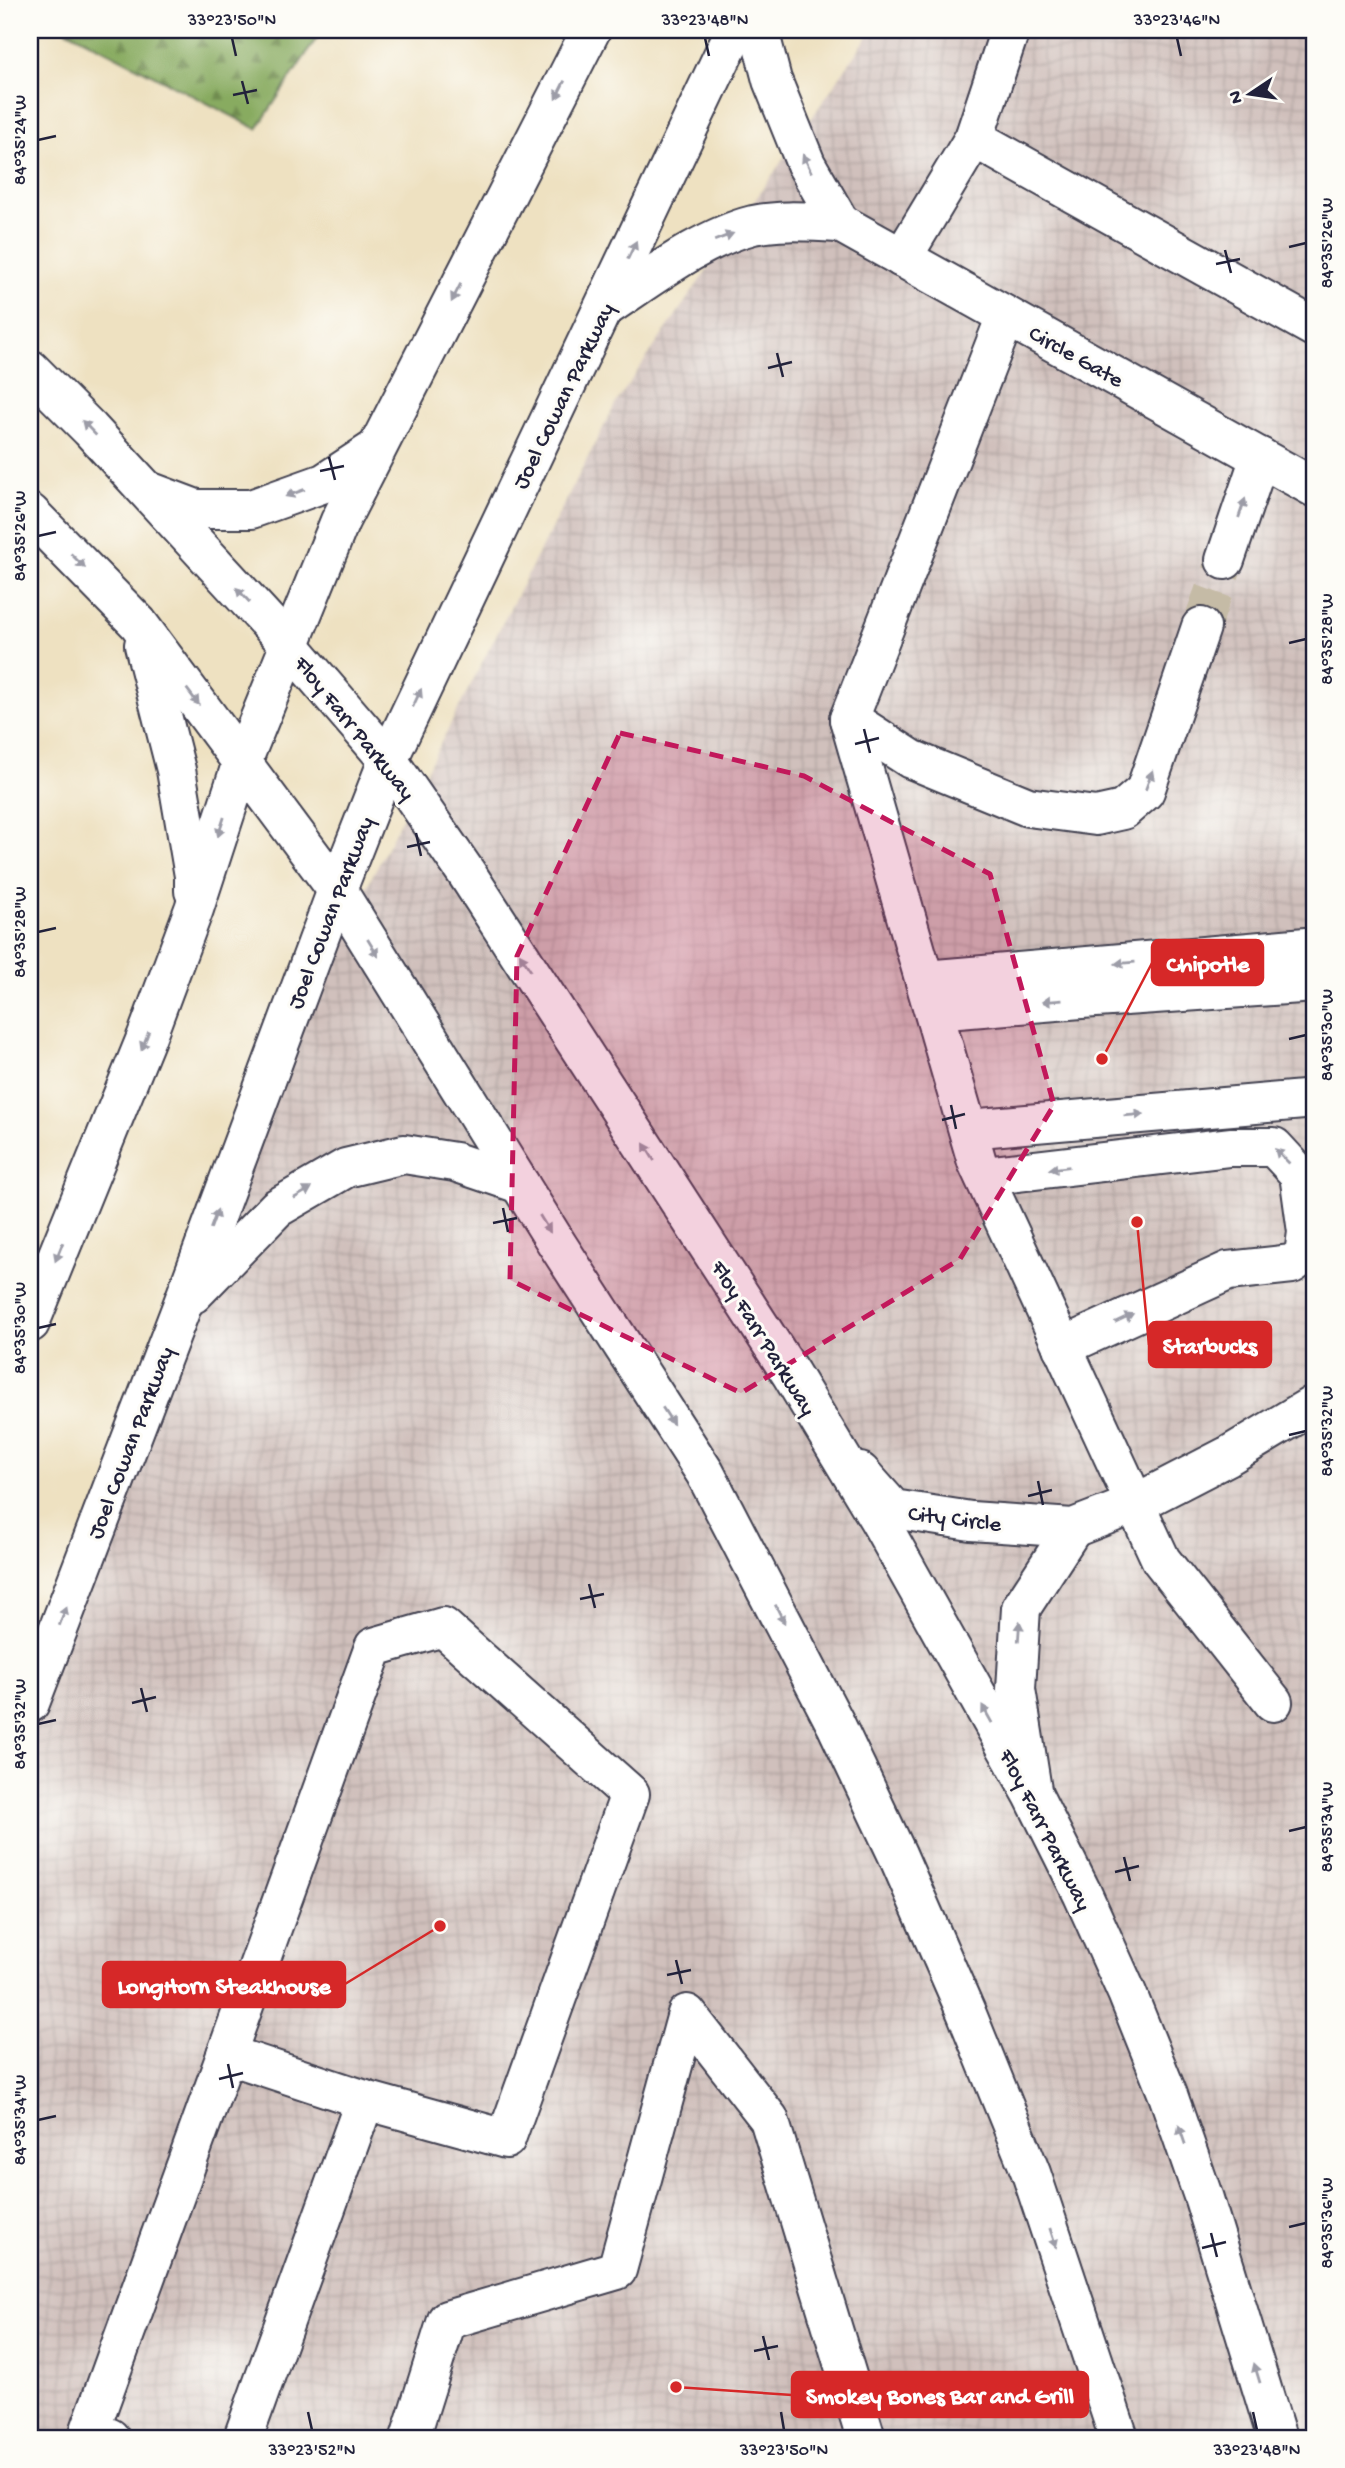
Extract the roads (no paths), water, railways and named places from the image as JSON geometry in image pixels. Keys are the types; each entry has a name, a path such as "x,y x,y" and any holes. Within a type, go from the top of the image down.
{"main road":[{"path":"30,1323 146,1038 194,909 242,762 340,521 592,30"},
{"name":"Joel Cowan Parkway","path":"30,1703 388,760 736,30"},
{"path":"759,30 772,80 806,164 840,223"},
{"path":"902,258 974,138 1010,30"},
{"path":"974,138 1315,328"},
{"name":"Circle Gate","path":"603,309 711,242 753,225 800,221 840,223 1315,488"},
{"path":"1006,316 849,719 977,1162 1161,1560 1273,1702"},
{"name":"Floy Farr Parkway","path":"30,369 90,429 289,645 388,760 467,874 647,1150 791,1374 879,1520 1032,1795 1082,1893 1128,1993 1168,2095 1204,2199 1277,2438"},
{"path":"147,491 196,509 251,509 324,483 376,449"},
{"path":"1225,560 1260,457"},
{"path":"30,513 138,622 337,890 612,1330 705,1473 772,1598 853,1760 966,2012 1031,2173 1119,2438"},
{"path":"138,622 176,770 194,876 194,909"},
{"path":"849,719 911,759 1028,807 1096,816 1123,810 1145,791 1201,627"},
{"path":"930,996 1306,947 1315,949"},
{"path":"930,996 1082,999 1315,983"},
{"path":"968,1129 1315,1099"},
{"path":"984,1176 1230,1147 1274,1147 1299,1174 1310,1251 1292,1264 1228,1271 1062,1347"},
{"path":"182,1306 277,1208 345,1168 404,1154 455,1163 520,1184"},
{"name":"City Circle","path":"828,1437 893,1509 971,1521 1073,1528 1135,1504 1228,1456 1315,1404"},
{"path":"1032,1795 1016,1689 1021,1608 1073,1528"},
{"path":"110,2438 90,2430 226,2054 374,1647 443,1627 629,1794 506,2139 365,2101 226,2054"},
{"path":"410,2438 447,2320 617,2270 687,2014 769,2119 866,2438"},
{"path":"243,2438 365,2101"}],"tunnel":[{"path":"1201,627 1225,560"}],"place":[{"name":"Chipotle","path":"1102,1059"},
{"name":"Starbucks","path":"1137,1222"},
{"name":"LongHorn Steakhouse","path":"440,1926"},
{"name":"Smokey Bones Bar and Grill","path":"676,2387"}]}
